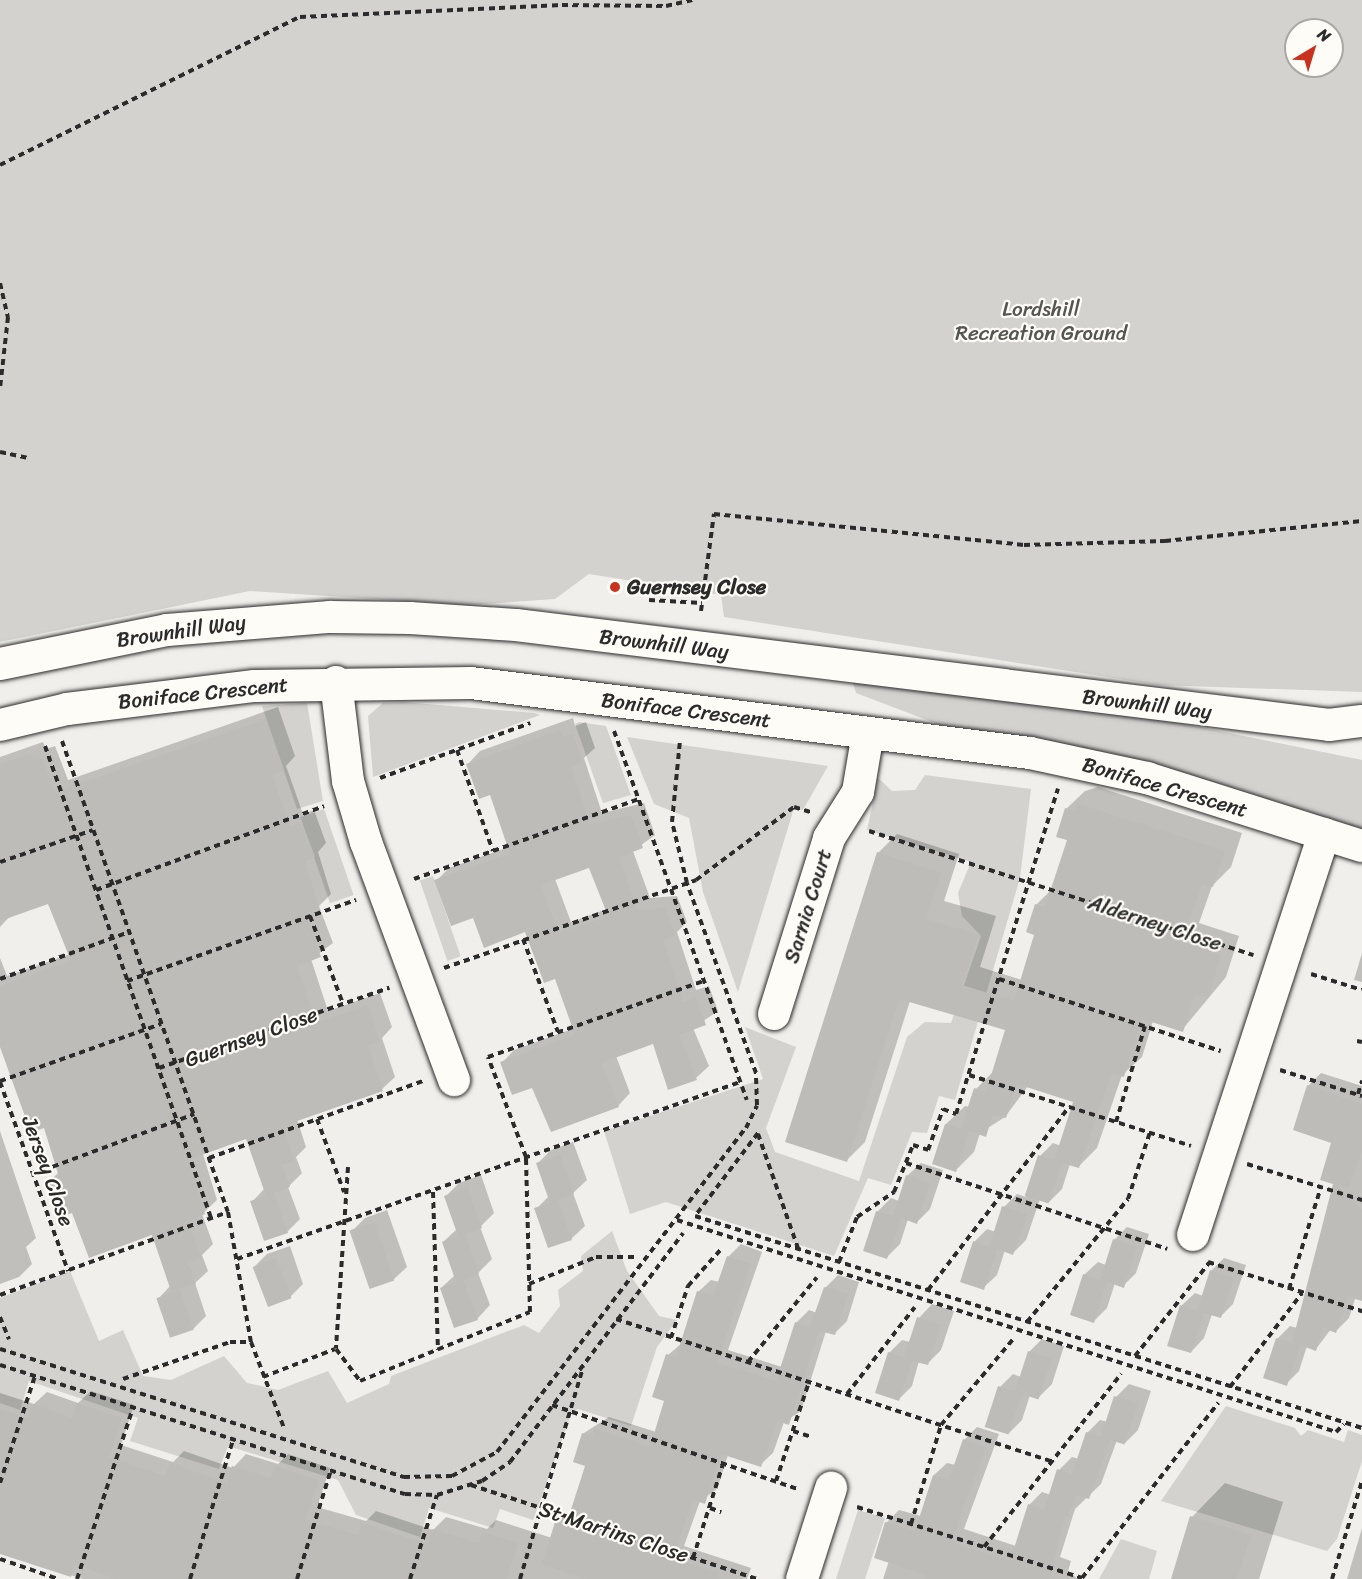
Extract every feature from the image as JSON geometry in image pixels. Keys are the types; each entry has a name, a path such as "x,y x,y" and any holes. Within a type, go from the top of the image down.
{"street":[{"name":"Brownhill Way","path":"0,664 167,630 330,617 410,618 516,625 1329,725 1362,721"},
{"name":"Boniface Crescent","path":"0,725 170,693 336,682 471,683 1067,759 1147,778 1362,846"},
{"path":"336,682 352,792 384,890 452,1076"},
{"name":"Brownhill Way","path":"1329,725 1362,741"},
{"name":"Sarnia Court","path":"774,1014 829,838 858,792 868,733"},
{"path":"1196,1250 1220,1155 1324,834"},
{"path":"802,1579 829,1493"}],"path":[{"path":"0,165 300,17 562,5 666,6 692,0"},
{"path":"0,283 8,317 0,388"},
{"path":"0,452 29,458"},
{"path":"701,611 714,514 1024,545 1165,541 1362,521"},
{"path":"649,600 702,603"},
{"path":"603,699 747,1100"},
{"path":"44,715 93,830 176,1063 159,1068"},
{"path":"44,715 77,836 211,1218"},
{"path":"96,890 533,722"},
{"path":"0,1349 404,1477 452,1476 497,1452 746,1128 760,1093 687,883 672,822 682,733"},
{"path":"456,750 493,851"},
{"path":"839,1262 857,1217 894,1192 913,1144 928,1150 943,1109 956,1114 1067,759"},
{"path":"127,981 639,799"},
{"path":"0,862 93,830"},
{"name":"Alderney Close","path":"1030,881 1362,990"},
{"name":"Guernsey Close","path":"284,1428 250,1342 228,1212 176,1063 670,886"},
{"path":"310,916 343,1004"},
{"path":"0,979 129,932"},
{"path":"524,939 558,1032"},
{"path":"999,979 1360,1095 1362,1081"},
{"path":"209,1158 317,1119 452,1076 488,1057 704,981"},
{"name":"Jersey Close","path":"68,1271 0,1082 162,1024"},
{"path":"1116,1122 1145,1026"},
{"path":"348,1167 336,1349 360,1381 530,1312 525,1157 488,1057"},
{"path":"969,1075 1362,1200"},
{"path":"237,1259 433,1192 525,1157 740,1082"},
{"path":"928,1290 1069,1107"},
{"path":"33,1174 194,1114"},
{"path":"317,1119 346,1195"},
{"path":"1028,1322 1128,1199 1150,1132"},
{"path":"799,1249 758,1133 695,1216 1362,1428"},
{"path":"906,1163 1103,1230 1196,1250 1209,1262 1362,1311"},
{"path":"1289,1289 1321,1187"},
{"path":"433,1192 438,1350"},
{"path":"0,1295 228,1212"},
{"path":"677,1220 1336,1432 1344,1424"},
{"path":"0,1365 405,1494 437,1495 470,1485 510,1462 682,1233"},
{"path":"671,1338 688,1286 723,1247"},
{"path":"1196,1250 1209,1262"},
{"path":"529,1284 596,1257 636,1257"},
{"path":"1135,1356 1209,1262"},
{"path":"748,1362 817,1277"},
{"path":"1230,1387 1302,1293"},
{"path":"847,1395 915,1307"},
{"path":"0,1317 9,1339"},
{"path":"616,1320 1053,1462"},
{"path":"911,1524 942,1425 1014,1338"},
{"path":"123,1379 230,1342 250,1342"},
{"path":"263,1377 336,1349"},
{"path":"520,1579 572,1412 584,1363"},
{"path":"984,1547 1121,1374"},
{"path":"0,1483 35,1376"},
{"path":"776,1481 809,1382"},
{"path":"552,1405 776,1481 829,1493 911,1524 1082,1579 1218,1404"},
{"path":"77,1579 133,1408"},
{"path":"793,1431 812,1437"},
{"path":"190,1579 233,1440"},
{"path":"693,1558 723,1464"},
{"path":"297,1579 331,1470"},
{"path":"1332,1579 1362,1481"},
{"name":"St Martins Close","path":"470,1485 757,1579"},
{"path":"410,1579 437,1495"},
{"path":"710,1508 721,1512"},
{"path":"0,1559 58,1579"}],"green space":[{"name":"Lordshill Recreation Ground","path":"0,0 1362,0 1362,692 1158,685 724,617 721,595 589,574 555,599 469,605 250,591 0,642"},
{"path":"850,673 1151,717 1362,760 1362,833 1124,757 940,725 856,693"},
{"path":"403,702 540,715 373,777 368,716 383,703"},
{"path":"307,703 323,801 297,809 262,706"},
{"path":"579,722 606,726 631,795 603,803 575,724"},
{"path":"627,737 828,766 803,810 794,808 738,992 703,892 689,818 654,804"},
{"path":"925,775 1031,789 1020,878 955,1100 939,1096 927,1133 912,1132 891,1185 868,1178 834,1256 666,1202 630,1214 604,1131 763,1079 745,1027 796,1047 766,1128 775,1152 859,1181 907,1037 925,1022 951,1023 981,936 962,916 958,893 971,862 867,830 878,778 892,791 915,790"},
{"path":"324,809 354,895 330,903 300,817"},
{"path":"433,876 461,956 447,961 420,881"},
{"path":"612,1231 627,1271 659,1316 677,1320 657,1347 631,1426 578,1409 572,1412 533,1520 500,1509 493,1528 429,1508 420,1537 356,1515 338,1480 228,1446 219,1469 130,1441 138,1418 29,1381 20,1410 0,1403 0,1298 70,1271 99,1341 123,1330 143,1376 171,1380 224,1356 247,1383 278,1390 328,1371 347,1403 389,1384 391,1376 524,1325 539,1333 560,1306 558,1290 583,1271 581,1256"},
{"path":"1226,1406 1295,1428 1301,1436 1308,1430 1344,1442 1348,1430 1362,1435 1362,1461 1337,1539 1327,1551 1161,1501"},
{"path":"858,1510 885,1518 865,1579 836,1579"},
{"path":"1121,1539 1157,1551 1149,1579 1099,1579"}],"building":[{"path":"266,719 284,770 272,775 290,826 302,822 315,857 305,861 319,908 305,913 321,957 297,966 316,1023 368,1005 380,1041 368,1046 383,1091 283,1126 294,1161 282,1165 290,1187 274,1193 288,1233 264,1241 250,1201 266,1196 246,1139 188,1160 205,1214 188,1222 201,1258 188,1262 196,1284 171,1291 152,1235 89,1258 72,1213 60,1217 47,1181 59,1177 44,1128 35,1131 32,1120 27,1122 0,1047 0,986 71,961 48,904 0,921 0,764 30,754 33,761 42,758 55,792"},
{"path":"560,730 563,737 573,734 583,762 571,766 590,824 631,815 643,848 619,857 637,910 665,908 675,936 663,940 683,1002 696,997 706,1025 679,1035 697,1080 668,1090 653,1044 601,1063 619,1107 551,1132 532,1088 512,1095 500,1062 575,1035 555,979 544,983 525,932 484,948 473,918 451,926 434,880 510,854 490,795 479,799 466,764","holes":["589,868 608,916 558,933 541,885"]},
{"path":"1078,804 1225,851 1213,887 1202,884 1182,941 1221,955 1208,998 1195,994 1183,1032 1142,1019 1124,1077 1111,1074 1079,1168 1054,1161 1073,1102 1017,1084 1006,1118 993,1114 986,1137 969,1131 956,1172 932,1164 945,1124 961,1129 974,1088 986,1092 1005,1030 899,999 847,1162 785,1142 877,852 941,873 926,919 979,935 962,985 1014,1001 1034,935 1026,932 1035,904 1045,907 1067,840 1056,837 1065,808 1075,811"},
{"path":"1307,1085 1362,1104 1362,1150 1349,1188 1335,1184 1362,1210 1362,1300 1348,1296 1336,1333 1323,1328 1316,1351 1300,1345 1287,1386 1263,1378 1276,1338 1292,1343 1333,1184 1320,1180 1331,1143 1293,1130"},
{"path":"560,1155 574,1194 558,1200 572,1240 548,1248 534,1208 550,1203 536,1163"},
{"path":"1038,1155 1062,1163 1048,1204 1025,1196"},
{"path":"906,1175 930,1183 917,1224 901,1218 887,1259 863,1251 876,1211 893,1216"},
{"path":"467,1187 482,1228 465,1234 479,1274 463,1280 478,1320 454,1328 440,1288 456,1282 442,1242 458,1236 444,1196"},
{"path":"1002,1206 1027,1214 1013,1255 997,1249 984,1290 960,1282 973,1241 989,1247"},
{"path":"374,1222 394,1281 370,1289 349,1230"},
{"path":"1113,1239 1137,1247 1124,1288 1107,1282 1094,1323 1070,1315 1083,1274 1100,1280"},
{"path":"727,1256 751,1264 717,1363 776,1381 795,1322 810,1327 824,1287 848,1294 835,1335 819,1331 789,1425 777,1421 761,1467 721,1454 705,1504 693,1500 672,1559 719,1572 718,1579 588,1579 542,1564 555,1522 566,1525 585,1466 573,1462 582,1433 593,1436 595,1429 650,1447 664,1401 652,1397 666,1354 676,1357 697,1291 713,1296"},
{"path":"276,1258 291,1298 268,1307 253,1267"},
{"path":"1210,1270 1234,1278 1221,1318 1204,1313 1191,1353 1167,1346 1180,1305 1197,1311"},
{"path":"180,1290 194,1330 170,1338 156,1298"},
{"path":"917,1317 941,1325 928,1365 912,1361 899,1401 875,1393 888,1352 904,1357"},
{"path":"1028,1351 1052,1359 1038,1400 1015,1392"},
{"path":"998,1386 1022,1394 1008,1435 985,1427"},
{"path":"1114,1396 1138,1404 1124,1445 1101,1437"},
{"path":"77,1403 122,1418 109,1457 165,1476 170,1463 227,1483 232,1466 271,1478 275,1466 319,1480 306,1520 358,1535 362,1523 427,1544 432,1529 479,1543 482,1532 518,1543 507,1579 117,1579 75,1564 71,1577 0,1554 0,1409 28,1418 33,1404 72,1418"},
{"path":"1086,1432 1110,1440 1089,1499 1076,1495 1068,1517 1044,1510 1057,1469 1072,1474"},
{"path":"963,1439 986,1447 972,1487 949,1480"},
{"path":"933,1475 970,1487 952,1542 1010,1561 1028,1504 1065,1517 1049,1579 925,1579 927,1575 874,1558 885,1522 915,1531"},
{"path":"1190,1516 1251,1535 1237,1579 1171,1579"}],"place":[{"name":"Guernsey Close","path":"615,587"}]}
